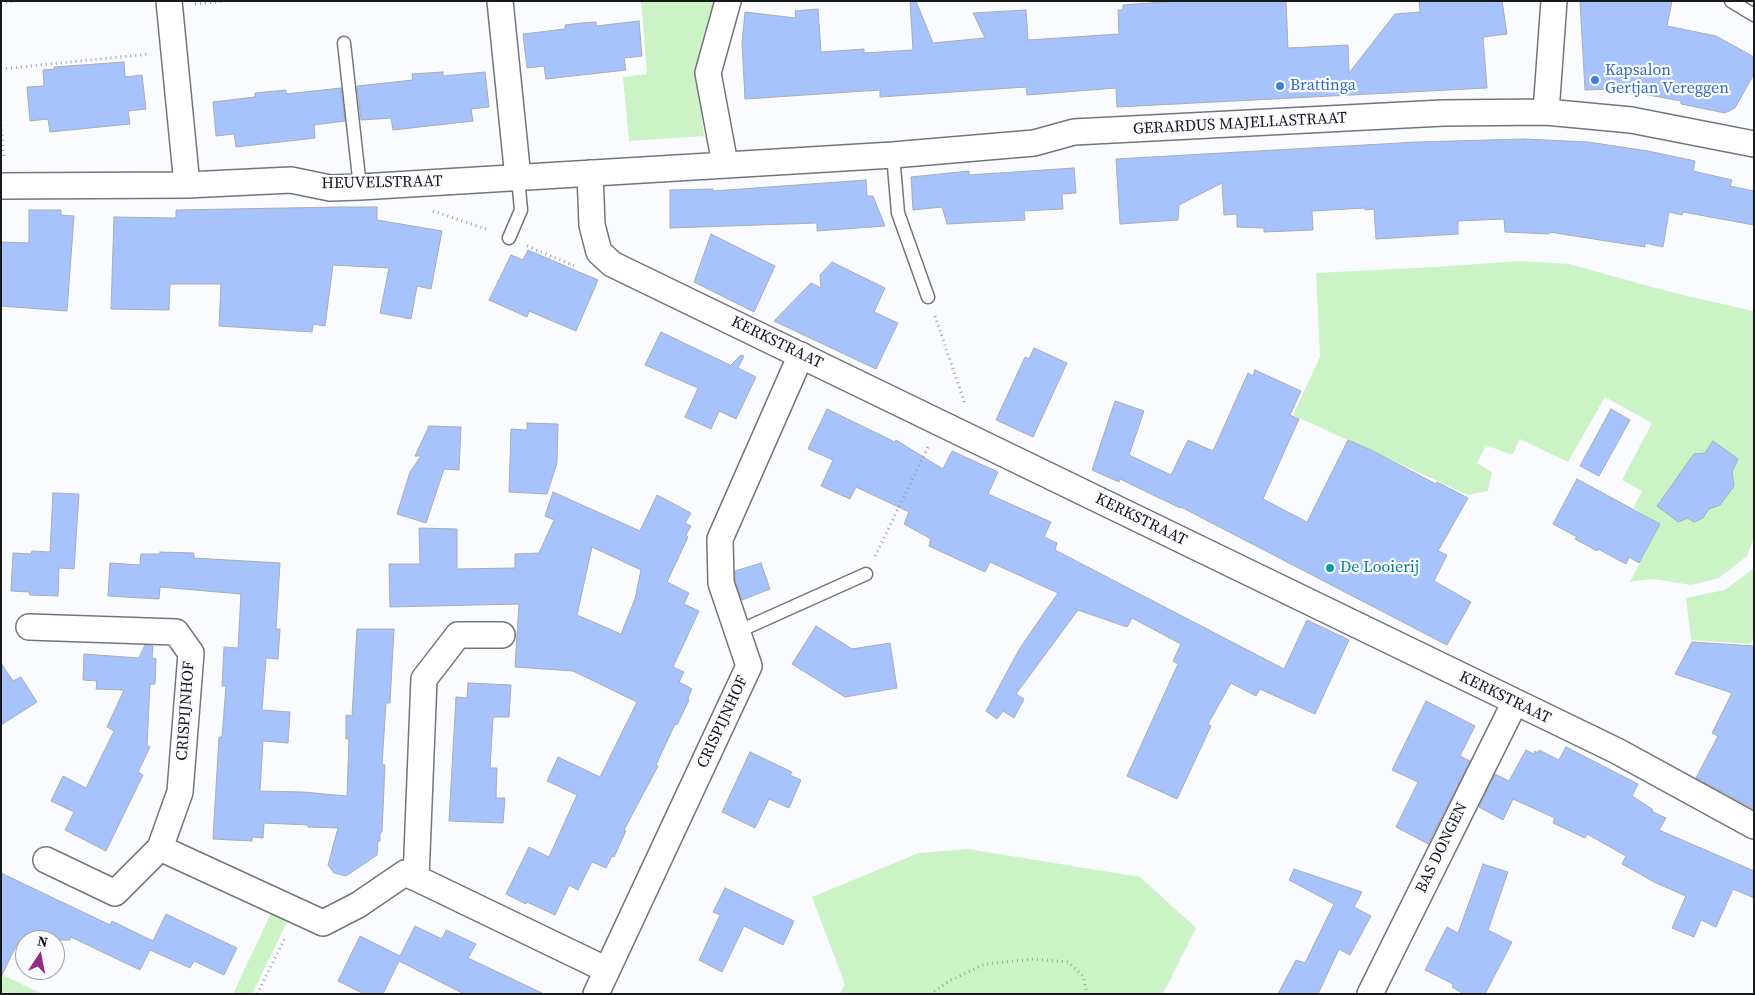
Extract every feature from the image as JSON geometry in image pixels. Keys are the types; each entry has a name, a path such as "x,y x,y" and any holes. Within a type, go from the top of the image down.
{"street":[{"path":"169,1 186,185"},
{"path":"500,1 518,178"},
{"path":"725,164 708,73 728,1"},
{"path":"1546,112 1554,1"},
{"name":"GERARDUS MAJELLASTRAAT","path":"725,164 893,155 1034,143 1074,132 1443,113 1546,112 1631,120 1753,143"},
{"name":"HEUVELSTRAAT","path":"4,186 186,185 291,180 330,188 725,164"},
{"name":"KERKSTRAAT","path":"590,173 592,225 599,252 612,264 1617,751 1754,826"},
{"name":"CRISPIJNHOF","path":"596,994 750,666 721,583 720,539 801,355"},
{"name":"CRISPIJNHOF","path":"29,627 176,632 191,652 180,792 160,848 115,893 46,860"},
{"path":"416,878 424,680 458,635 502,635"},
{"name":"BAS DONGEN","path":"1370,994 1514,702"},
{"path":"160,848 323,923 358,905 405,873 607,970"}],"lane":[{"path":"1731,1 1754,15"},
{"path":"344,43 360,187"},
{"path":"893,155 898,213 928,297"},
{"path":"509,238 522,210 518,178"},
{"path":"739,631 866,574"}],"path":[{"path":"1,3 15,1"},
{"path":"1,69 174,51"},
{"path":"1,125 4,186"},
{"path":"928,297 977,440"},
{"path":"866,574 940,422"},
{"path":"257,994 298,912"},
{"path":"930,994 951,980 985,964 1034,959 1068,962 1083,976 1087,994"}],"green space":[{"path":"641,1 714,1 696,75 704,136 629,141 623,77 647,74"},
{"path":"1520,261 1569,264 1674,293 1754,311 1754,537 1747,556 1719,578 1691,585 1653,579 1630,582 1657,530 1648,524 1651,519 1633,508 1642,491 1622,480 1652,423 1605,397 1568,462 1520,439 1513,454 1486,445 1477,463 1492,472 1488,491 1468,495 1293,415 1320,357 1316,273"},
{"path":"1754,568 1754,636 1751,644 1691,640 1686,598 1725,590"},
{"path":"968,849 1140,877 1196,928 1163,994 840,994 845,984 812,897 919,853"},
{"path":"272,911 288,920 252,994 233,994"},
{"path":"1,974 42,994 1,994"}],"building":[{"path":"910,1 916,1 933,43 985,38 973,13 1026,10 1028,40 1119,34 1118,10 1123,10 1123,5 1178,1 1286,1 1288,48 1348,45 1349,73 1395,14 1420,12 1419,1 1502,1 1507,34 1483,37 1487,88 1117,107 1116,88 1027,95 1026,87 880,97 880,90 745,99 742,43 745,12 796,18 795,11 818,9 821,52 864,49 864,53 913,50"},
{"path":"1580,1 1672,1 1667,26 1716,36 1754,57 1754,74 1735,108 1725,113 1681,104 1681,101 1632,92 1612,89 1585,90"},
{"path":"639,21 642,56 624,58 626,70 546,79 544,66 527,68 523,34 565,29 565,25 581,23 596,22 596,26"},
{"path":"124,62 125,77 142,75 146,109 128,111 130,124 50,132 48,119 30,121 27,87 44,86 43,70 55,69 54,67"},
{"path":"443,72 443,76 485,72 489,107 471,109 473,121 393,130 391,118 361,120 357,86 413,80 412,74"},
{"path":"341,88 345,121 314,125 315,138 236,147 234,134 216,136 213,102 255,97 255,93 286,90 286,94"},
{"path":"1524,139 1588,142 1648,151 1695,161 1693,171 1732,180 1730,186 1754,191 1754,225 1683,212 1682,215 1669,212 1663,247 1645,243 1645,247 1549,232 1549,234 1505,232 1504,219 1458,221 1458,234 1376,239 1374,209 1365,210 1365,208 1312,211 1313,230 1264,232 1264,228 1237,227 1237,214 1224,215 1222,183 1179,205 1178,220 1120,224 1116,159 1417,142"},
{"path":"1074,168 1076,193 1062,194 1063,209 1024,211 1025,220 947,224 942,207 913,210 911,177 969,171 969,175"},
{"path":"866,180 867,196 873,196 885,226 817,231 817,223 670,228 670,190 713,189 713,191"},
{"path":"377,207 377,220 442,231 431,289 417,286 411,319 380,313 389,268 333,265 325,326 313,324 312,332 219,326 221,284 170,284 169,310 111,309 114,217 176,218 176,210"},
{"path":"29,210 61,210 61,215 74,216 67,311 1,306 1,242 29,243"},
{"path":"711,234 775,266 754,312 694,282"},
{"path":"528,250 598,280 576,331 529,311 527,317 489,300 511,255 523,260"},
{"path":"832,262 885,288 874,312 898,323 876,369 774,321 811,283 821,288 820,275"},
{"path":"661,332 730,365 729,367 741,355 744,356 738,368 756,377 736,419 719,411 711,429 685,417 698,388 645,365"},
{"path":"1034,348 1067,363 1033,437 996,420 1025,357 1029,359"},
{"path":"1255,370 1301,391 1290,415 1299,419 1263,499 1307,522 1348,440 1468,498 1438,551 1447,555 1434,581 1471,602 1447,645 1181,507 1120,479 1119,482 1092,470 1115,401 1144,411 1129,455 1171,475 1188,440 1213,451 1248,373 1253,376"},
{"path":"827,409 895,442 896,440 943,469 952,451 998,472 988,494 1051,522 1044,537 1057,543 1055,550 1284,669 1307,620 1349,640 1315,714 1260,689 1256,696 1231,683 1208,724 1211,726 1177,799 1127,776 1178,664 1173,661 1181,644 1132,618 1127,627 1078,610 1016,694 1024,699 1014,718 1003,711 997,719 986,711 1020,648 1058,593 990,562 985,572 929,546 931,539 904,524 909,512 856,487 850,499 821,486 833,460 808,449"},
{"path":"1611,409 1630,420 1599,476 1580,466"},
{"path":"527,423 558,424 557,463 547,494 509,492 511,429 527,430"},
{"path":"429,426 461,427 459,470 444,469 426,523 397,514 410,472 421,456 415,456"},
{"path":"1713,441 1738,459 1732,472 1734,486 1720,505 1709,509 1703,518 1694,522 1688,518 1678,522 1657,506 1694,454 1705,453"},
{"path":"1577,479 1660,524 1639,563 1629,557 1626,564 1598,549 1597,551 1553,524"},
{"path":"553,492 640,531 657,495 691,513 685,523 691,526 686,535 688,537 667,582 689,593 684,604 699,611 673,667 684,672 679,682 692,689 689,700 677,725 675,724 656,765 658,766 624,830 626,831 614,857 612,856 606,868 592,862 578,890 569,885 555,915 506,894 529,847 549,857 577,795 547,781 558,757 600,777 637,702 573,671 515,667 519,604 390,607 389,564 420,564 419,528 457,529 457,569 515,568 515,554 539,553 554,520 545,516","holes":["592,547 641,570 635,599 621,634 577,615"]},
{"path":"53,493 79,494 74,569 59,568 58,596 30,595 29,592 11,591 13,553 50,552"},
{"path":"160,552 194,553 194,558 280,563 276,629 280,629 278,659 266,658 262,710 290,712 288,743 263,741 260,791 347,796 349,739 346,739 346,715 352,716 357,629 394,629 390,703 386,703 382,764 385,765 382,832 380,832 380,841 378,841 377,855 346,876 334,873 328,865 338,828 264,823 263,838 252,837 252,841 213,839 219,737 222,737 226,686 222,686 224,647 238,648 241,594 160,587 159,599 108,596 110,563 140,565 141,554 160,554"},
{"path":"761,563 770,589 742,600 735,580 735,571"},
{"path":"816,626 852,649 890,643 897,688 845,697 792,664"},
{"path":"1692,642 1754,646 1754,809 1696,778 1718,736 1712,733 1732,693 1675,674"},
{"path":"145,645 153,646 152,658 156,659 155,684 150,684 147,745 150,747 138,772 143,775 106,851 65,830 74,812 51,801 63,776 86,788 114,731 107,727 124,690 96,689 97,681 83,680 84,654 139,658"},
{"path":"1,663 13,681 21,677 37,702 1,725"},
{"path":"468,683 511,685 509,717 493,717 490,768 497,768 496,798 505,798 503,823 449,821 456,697 467,698"},
{"path":"1426,701 1475,726 1460,756 1470,761 1428,844 1396,827 1418,782 1392,770"},
{"path":"1566,747 1638,784 1632,796 1652,809 1653,812 1666,818 1659,830 1754,871 1754,898 1733,889 1716,927 1701,920 1694,937 1672,928 1686,896 1656,883 1622,864 1626,856 1587,834 1585,838 1553,823 1555,818 1513,799 1503,820 1479,807 1495,774 1509,781 1526,750 1534,754 1535,751 1538,753 1539,750 1559,760"},
{"path":"750,752 792,772 790,775 801,780 789,808 769,799 755,828 722,812"},
{"path":"1483,864 1508,872 1488,930 1512,942 1485,994 1464,994 1452,987 1453,984 1425,970 1447,927 1458,933"},
{"path":"1294,869 1362,892 1354,907 1371,916 1350,955 1339,949 1318,994 1278,994 1296,960 1305,963 1334,904 1289,880"},
{"path":"1,873 110,925 112,921 153,941 166,914 237,948 224,975 194,961 190,968 150,950 140,970 71,937 70,940 65,940 65,930 15,930 15,948 1,977"},
{"path":"725,888 794,921 783,945 744,926 722,972 699,960 720,915 713,912"},
{"path":"415,926 442,939 446,930 476,944 468,958 544,994 464,994 399,961 383,994 364,994 338,981 360,936 400,956"}],"place":[{"name":"Kapsalon Gertjan Vereggen","path":"1595,80"},
{"name":"Brattinga","path":"1280,86"},
{"name":"De Looierij","path":"1330,568"}]}
